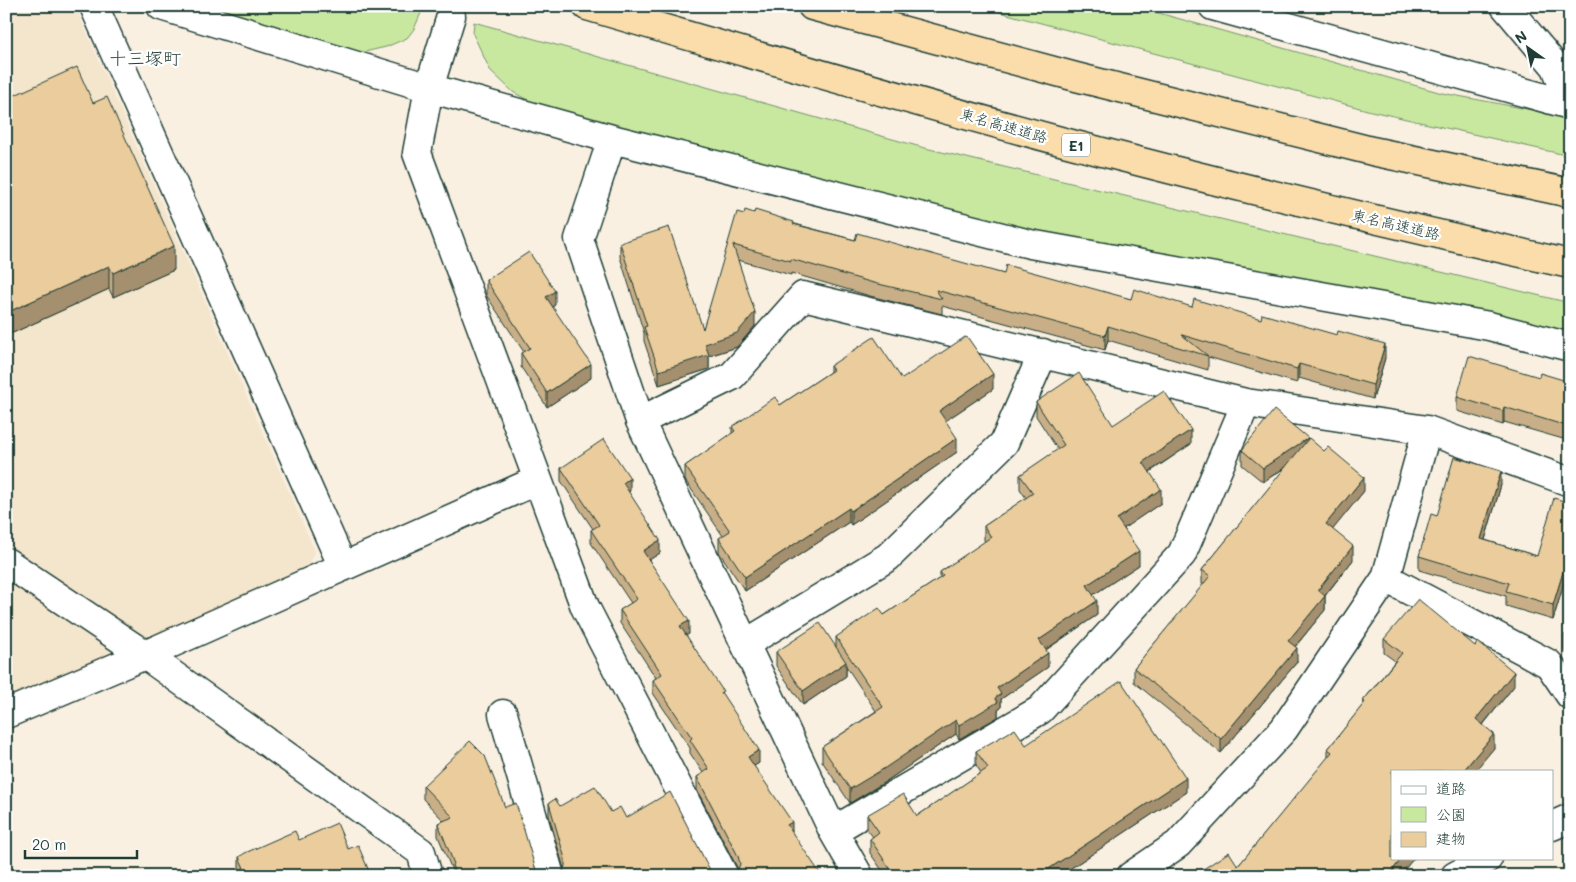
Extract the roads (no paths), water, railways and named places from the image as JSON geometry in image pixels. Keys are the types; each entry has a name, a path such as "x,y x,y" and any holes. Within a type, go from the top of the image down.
{"highway":[{"name":"東名高速道路","path":"587,6 1063,141 1362,217 1570,264"},
{"path":"812,6 1076,77 1372,152 1570,193"}],"street":[{"path":"94,6 343,567"},
{"path":"161,6 429,88 612,139 1030,244 1489,326 1570,347"},
{"path":"1213,6 1570,105"},
{"path":"1506,6 1556,67 1570,105"},
{"path":"451,16 429,88 417,153 585,606 724,876"},
{"path":"612,139 580,239 640,421 833,831 858,876"},
{"path":"640,421 732,376 803,296 1246,403 1427,430 1570,482"},
{"path":"745,644 888,557 1004,443 1043,353"},
{"path":"833,831 1040,710 1182,554 1246,403"},
{"path":"1131,876 1178,844 1284,729 1386,578 1427,430"},
{"path":"6,714 145,655 538,480"},
{"path":"6,562 145,655 421,852 428,876"},
{"path":"1386,578 1549,664 1570,695"},
{"path":"503,714 550,876"},
{"path":"1554,825 1570,818"},
{"path":"1455,876 1484,860"}],"district":[{"name":"十三塚町","path":"145,58"}]}
